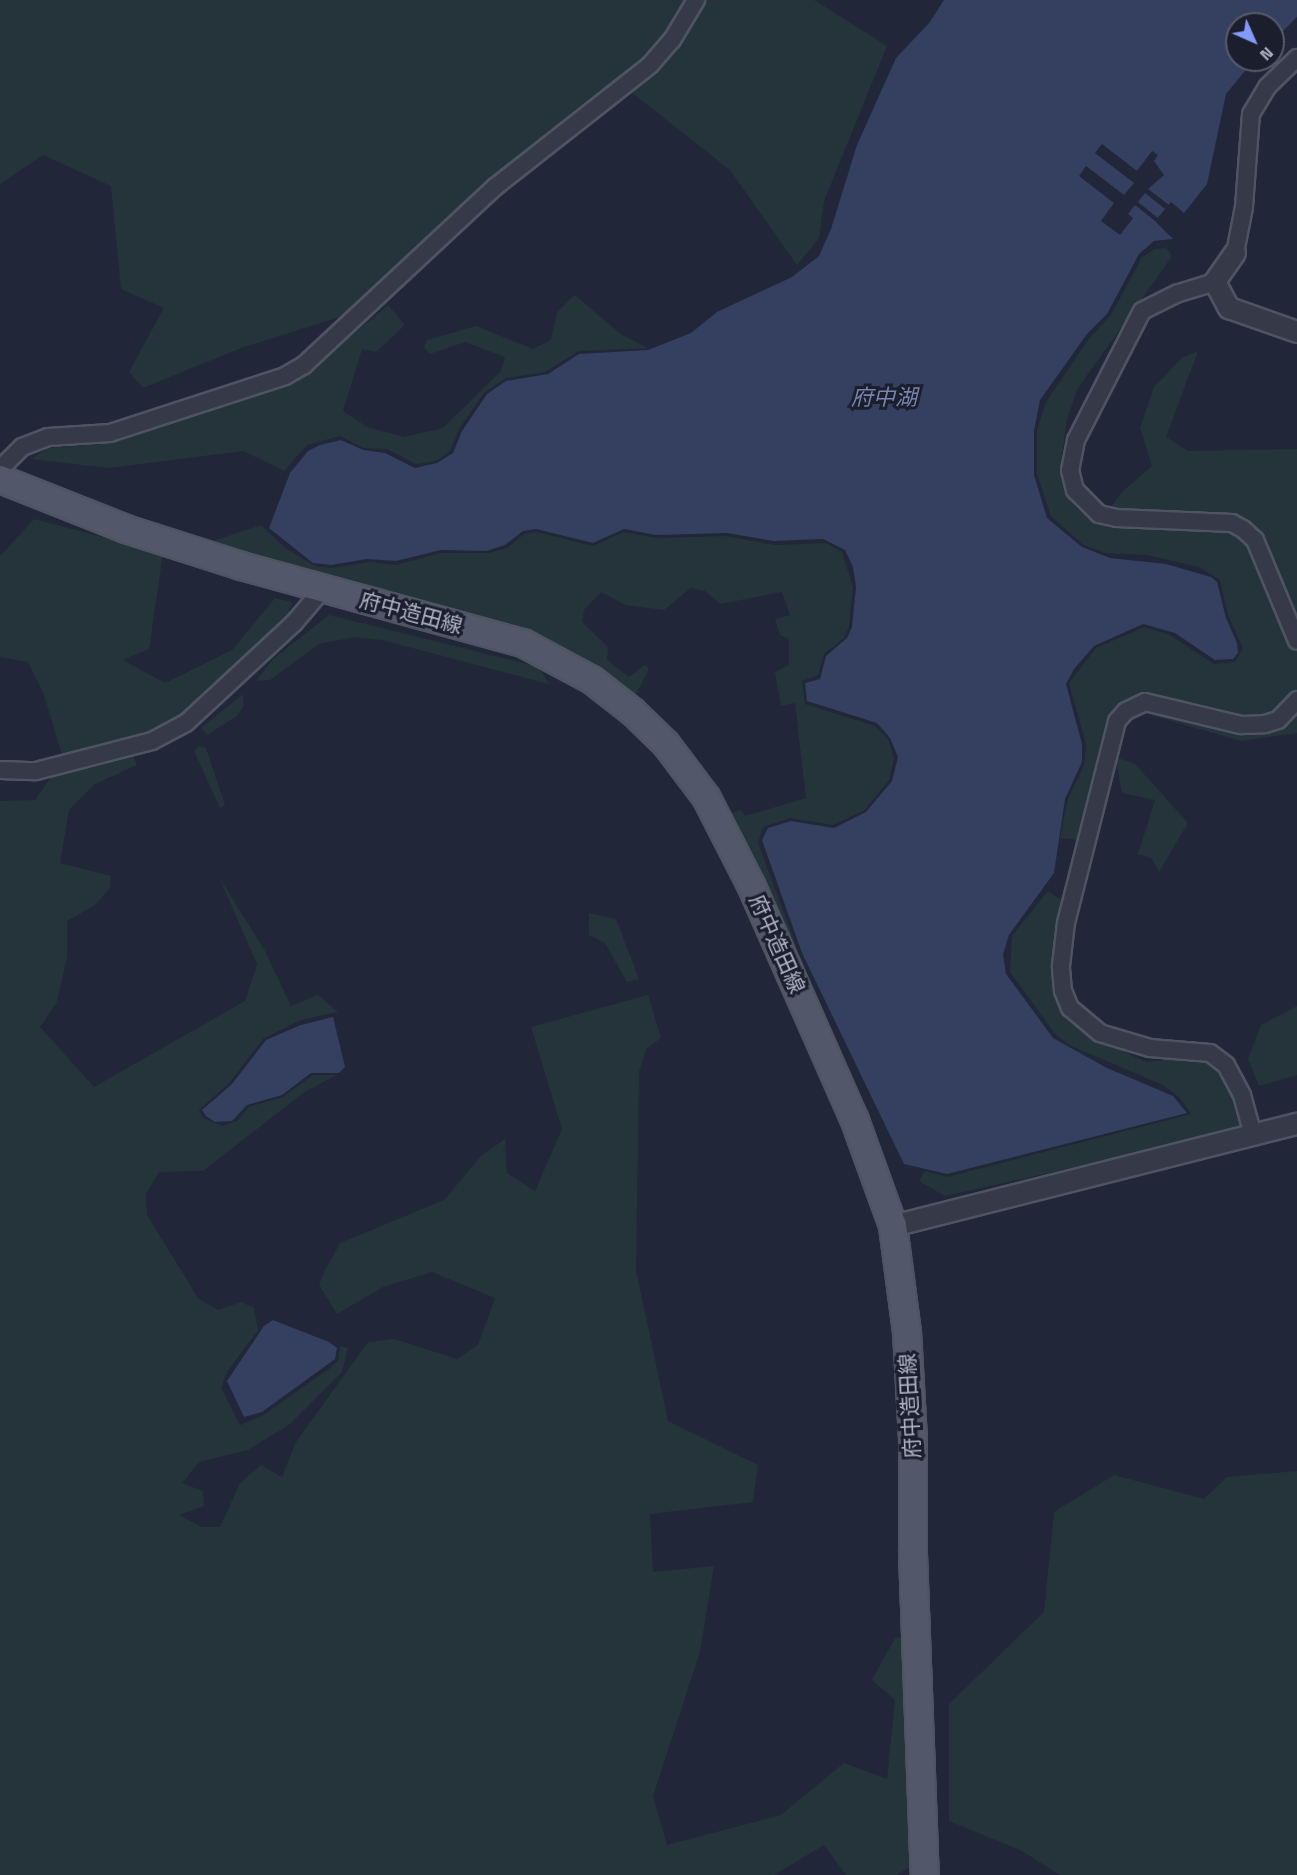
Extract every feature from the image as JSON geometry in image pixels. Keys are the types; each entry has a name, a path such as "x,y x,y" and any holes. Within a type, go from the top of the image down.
{"main road":[{"name":"府中造田線","path":"0,479 126,529 323,589 523,643 592,680 666,744 706,797 743,867 855,1118 893,1226 907,1332 913,1438 914,1566 925,1875"}],"street":[{"path":"0,470 22,447 48,437 110,433 285,376 304,365 495,187 650,65 672,40 696,0"},
{"path":"1297,58 1267,87 1251,114 1244,207 1235,254 1215,282 1178,293 1142,311 1076,440 1070,470 1075,490 1099,514 1116,518 1232,523 1243,529 1255,540 1297,641"},
{"path":"1215,282 1229,308 1297,332"},
{"path":"0,770 36,771 152,741 186,723 294,623 323,589"},
{"path":"1253,1135 1242,1095 1226,1065 1210,1053 1188,1048 1150,1048 1100,1033 1070,1008 1063,991 1061,966 1066,923 1117,721 1121,716 1145,702 1241,726 1265,724 1278,720 1297,700"},
{"path":"893,1226 1297,1124"}],"shaded area":[{"path":"0,0 814,0 887,46 824,201 819,238 797,265 730,170 616,80 490,181 349,314 241,348 143,388 129,372 164,308 121,289 111,186 43,155 0,184"},
{"path":"1166,248 1172,255 1168,262 1078,388 1067,419 1062,456 1065,480 1076,508 1099,524 1122,492 1152,466 1140,428 1154,387 1182,358 1198,351 1166,437 1188,451 1297,449 1297,733 1241,741 1154,716 1131,704 1081,840 1060,838 1068,799 1084,765 1086,744 1069,683 1096,648 1144,627 1170,635 1214,664 1235,662 1243,648 1228,615 1220,580 1199,567 1147,555 1105,553 1082,544 1051,516 1037,474 1037,430 1046,402 1088,340 1111,315 1142,257 1155,249"},
{"path":"575,295 622,335 648,348 579,351 545,372 506,378 484,393 459,429 450,451 436,461 416,464 387,449 364,448 340,436 307,445 284,471 243,451 109,468 31,459 48,448 112,443 304,376 388,305 405,325 376,352 362,349 343,411 367,427 404,437 443,428 501,371 505,357 465,342 430,354 424,347 427,340 476,326 533,349 551,340 557,312"},
{"path":"34,519 163,553 149,649 123,660 165,683 232,650 275,598 292,602 287,618 182,715 146,733 62,755 43,692 28,662 0,657 0,556"},
{"path":"261,525 285,548 315,566 332,568 370,562 396,565 441,553 489,553 507,548 524,534 537,532 593,546 624,532 656,538 726,536 775,545 826,543 842,552 853,587 849,626 844,638 824,654 818,675 802,681 805,704 875,726 888,739 894,758 889,780 865,810 833,825 790,818 763,827 758,843 796,945 791,947 727,815 741,810 745,816 806,798 795,703 781,706 775,672 789,665 789,639 780,635 775,619 790,615 782,592 720,604 705,591 691,588 664,610 626,605 601,592 584,610 582,622 608,647 607,660 629,677 645,665 649,669 633,700 546,637 210,542"},
{"path":"329,615 539,667 549,684 382,640 355,637 319,644 270,680 256,681 273,659"},
{"path":"243,694 244,706 237,716 207,735 201,728"},
{"path":"199,746 206,748 225,805 220,808 194,751"},
{"path":"133,757 137,765 95,784 69,810 60,863 111,876 110,888 95,905 67,921 67,957 57,1002 40,1027 94,1087 245,1001 257,964 219,877 265,951 291,1006 318,995 338,1012 301,1020 264,1038 229,1083 199,1110 203,1118 223,1126 237,1121 249,1107 283,1097 313,1075 336,1075 303,1093 203,1171 159,1172 146,1194 147,1215 198,1298 218,1310 241,1302 254,1308 258,1330 227,1372 221,1388 240,1425 262,1416 330,1368 338,1361 340,1346 348,1348 342,1372 290,1424 248,1450 199,1462 182,1483 203,1491 204,1506 179,1515 201,1527 220,1527 240,1483 261,1465 282,1477 296,1442 368,1342 394,1339 457,1359 478,1345 495,1298 432,1272 383,1287 337,1314 319,1285 324,1272 340,1243 444,1200 481,1156 505,1139 507,1173 535,1191 562,1129 531,1027 648,995 661,1038 646,1049 639,1072 636,1270 668,1421 758,1465 753,1502 650,1514 653,1572 714,1566 700,1652 653,1796 667,1845 781,1815 844,1763 887,1779 895,1700 872,1680 895,1638 903,1636 910,1867 896,1875 846,1875 824,1845 774,1875 0,1875 0,801 35,800 51,777"},
{"path":"1115,757 1135,764 1188,823 1159,872 1151,858 1138,854 1155,800 1122,793"},
{"path":"1048,891 1064,902 1061,1008 1090,1036 1146,1062 1199,1056 1224,1071 1247,1129 945,1196 919,1181 925,1171 947,1177 1191,1114 1180,1098 1163,1085 1071,1046 1056,1035 1010,972 1012,936"},
{"path":"589,913 616,919 639,979 627,982 605,943 589,935"},
{"path":"1297,1006 1297,1075 1259,1086 1248,1059 1261,1025"},
{"path":"1297,1471 1297,1875 1060,1875 1022,1851 949,1821 949,1704 1044,1612 1054,1512 1114,1475 1204,1499 1227,1477"}],"water":[{"name":"府中湖","path":"944,0 1297,0 1297,17 1285,29 1285,12 1225,12 1225,72 1244,72 1226,94 1207,184 1184,213 1171,202 1155,221 1173,239 1154,241 1139,254 1107,314 1087,334 1040,400 1034,431 1034,475 1047,518 1082,547 1110,558 1166,564 1211,577 1217,582 1226,618 1237,643 1238,653 1233,659 1215,660 1175,633 1143,624 1094,646 1074,669 1066,684 1082,744 1082,762 1065,799 1054,873 1009,935 1003,954 1006,974 1053,1038 1107,1068 1173,1096 1187,1113 947,1174 904,1164 802,953 762,840 768,828 791,821 834,828 866,812 892,781 898,757 890,738 877,723 807,701 805,683 820,679 826,656 847,638 852,627 856,587 853,567 845,550 823,539 774,541 727,533 656,535 624,529 593,543 536,529 523,531 505,545 487,551 441,550 396,561 367,559 331,565 313,563 269,528 290,473 308,451 320,445 341,440 363,450 385,453 415,468 437,463 453,453 462,431 487,394 506,381 548,374 579,354 648,350 691,333 717,312 792,277 819,256 831,229 857,145 896,58 930,22"},
{"path":"333,1017 345,1067 339,1073 311,1073 282,1095 247,1105 232,1121 215,1122 206,1116 202,1110 232,1084 266,1040 301,1025"},
{"path":"273,1320 329,1342 337,1348 335,1359 262,1412 244,1417 227,1381 264,1326"}],"pier":[{"path":"1102,144 1137,171 1152,151 1158,155 1154,161 1164,175 1148,189 1169,205 1165,209 1145,193 1138,202 1158,218 1155,221 1135,205 1128,214 1133,218 1120,235 1101,221 1114,203 1079,176 1086,166 1124,195 1134,183 1095,153"}]}
